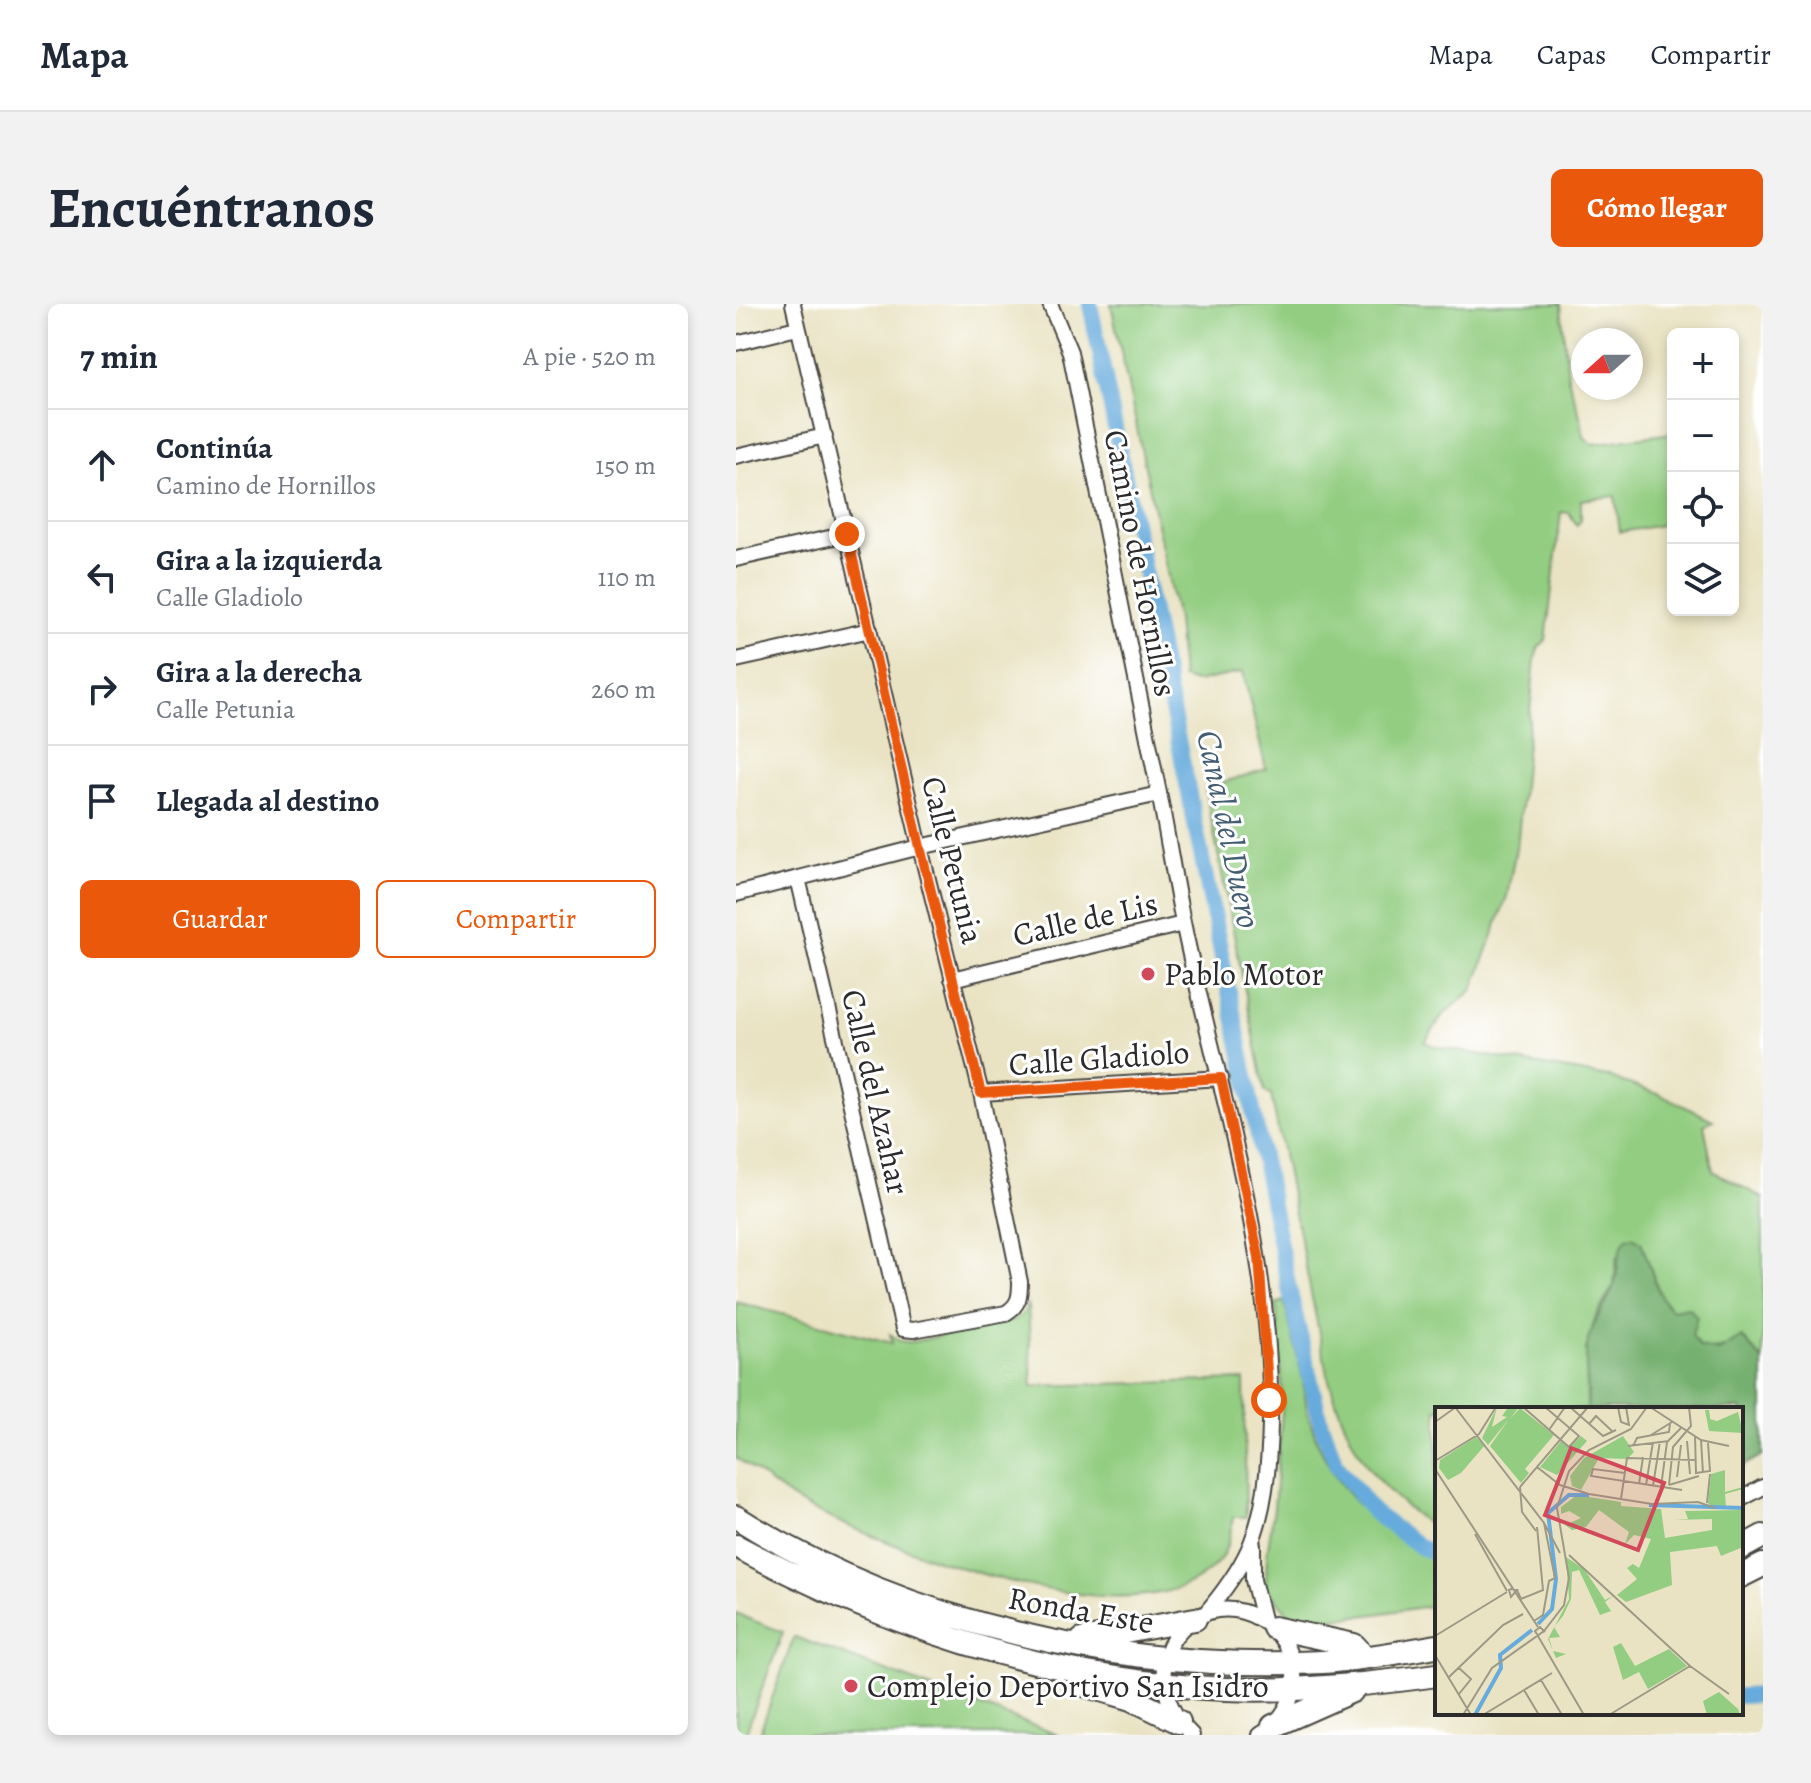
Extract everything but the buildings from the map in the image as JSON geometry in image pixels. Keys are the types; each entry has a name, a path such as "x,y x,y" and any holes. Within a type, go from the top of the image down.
{"highway":[{"name":"Ronda Este","path":"736,1517 826,1565 953,1617 1056,1643 1227,1663 1293,1663 1365,1657 1435,1646"},
{"path":"1743,1547 1763,1536"},
{"name":"Ronda Este","path":"736,1546 812,1586 880,1615 967,1645 1060,1669 1163,1685 1227,1689 1366,1685 1435,1675"},
{"path":"1743,1575 1763,1565"},
{"path":"1056,1643 1200,1617"},
{"path":"1268,1623 1354,1645 1365,1657"},
{"path":"1060,1669 1074,1682 1132,1699 1186,1729"},
{"path":"1264,1733 1366,1685"}],"street":[{"name":"Calle Petunia","path":"793,304 981,1093 1020,1282 1020,1296 1015,1307 1006,1313 913,1330 903,1329 900,1319"},
{"name":"Camino de Hornillos","path":"1050,304 1070,352 1183,924 1221,1078 1259,1257 1268,1379 1267,1472 1253,1544 1253,1580 1268,1623 1285,1643 1293,1663"},
{"path":"736,343 797,328"},
{"path":"736,456 825,436"},
{"path":"736,559 847,534"},
{"path":"736,660 870,630"},
{"path":"736,894 920,847 1159,794"},
{"name":"Calle del Azahar","path":"798,878 900,1319"},
{"name":"Calle de Lis","path":"952,979 1183,924"},
{"name":"Calle Gladiolo","path":"981,1093 1221,1078"},
{"path":"1743,1498 1763,1487"},
{"name":"Camino de Hornillos","path":"1165,1658 1182,1630 1200,1617 1228,1586 1253,1544"},
{"path":"1200,1617 1225,1611 1245,1613 1268,1623"},
{"path":"1165,1658 1163,1685 1169,1705 1186,1729"},
{"path":"1264,1733 1286,1710 1293,1689 1293,1663"}],"green space":[{"path":"1111,304 1561,304 1571,400 1575,400 1584,437 1593,444 1667,434 1667,524 1620,532 1615,496 1581,500 1581,520 1577,525 1569,513 1561,512 1546,640 1538,648 1535,659 1518,838 1507,896 1473,990 1443,1015 1425,1042 1437,1047 1608,1077 1661,1095 1713,1120 1704,1125 1713,1171 1763,1198 1763,1361 1742,1337 1715,1350 1708,1350 1696,1343 1661,1297 1641,1242 1617,1257 1614,1285 1596,1316 1586,1349 1587,1407 1435,1407 1435,1529 1380,1482 1345,1426 1328,1377 1271,1095 1265,1092 1205,788 1266,769 1243,672 1196,682 1182,678 1177,620"},
{"path":"1633,1237 1641,1242 1666,1304 1672,1310 1688,1307 1697,1317 1692,1335 1700,1347 1719,1351 1742,1337 1763,1361 1763,1455 1743,1466 1743,1407 1587,1407 1586,1355 1589,1337 1614,1285 1619,1255 1626,1238"},
{"path":"1284,1301 1308,1412 1331,1468 1344,1488 1376,1521 1435,1559 1435,1605 1305,1620 1291,1616 1270,1593 1266,1585 1267,1554 1283,1399 1276,1304"},
{"path":"736,1302 892,1343 890,1334 900,1341 912,1342 1015,1320 1024,1313 1028,1303 1032,1386 1244,1380 1246,1517 1233,1517 1228,1543 1221,1558 1187,1585 1139,1596 1081,1594 1019,1583 956,1566 844,1524 797,1502 736,1458"},
{"path":"736,1614 783,1632 745,1735 736,1735"},
{"name":"Complejo Deportivo San Isidro","path":"795,1637 1058,1735 759,1735"}],"waterway":[{"name":"Canal del Duero","path":"1090,304 1288,1284 1321,1424 1337,1465 1373,1512 1420,1547 1435,1554"},
{"name":"Canal del Duero","path":"1743,1696 1763,1695"}],"place":[{"name":"Pablo Motor","path":"1148,974"},
{"name":"Complejo Deportivo San Isidro","path":"851,1686"}],"route":[{"path":"847,534 981,1093 1221,1078 1259,1257 1269,1400"}]}
